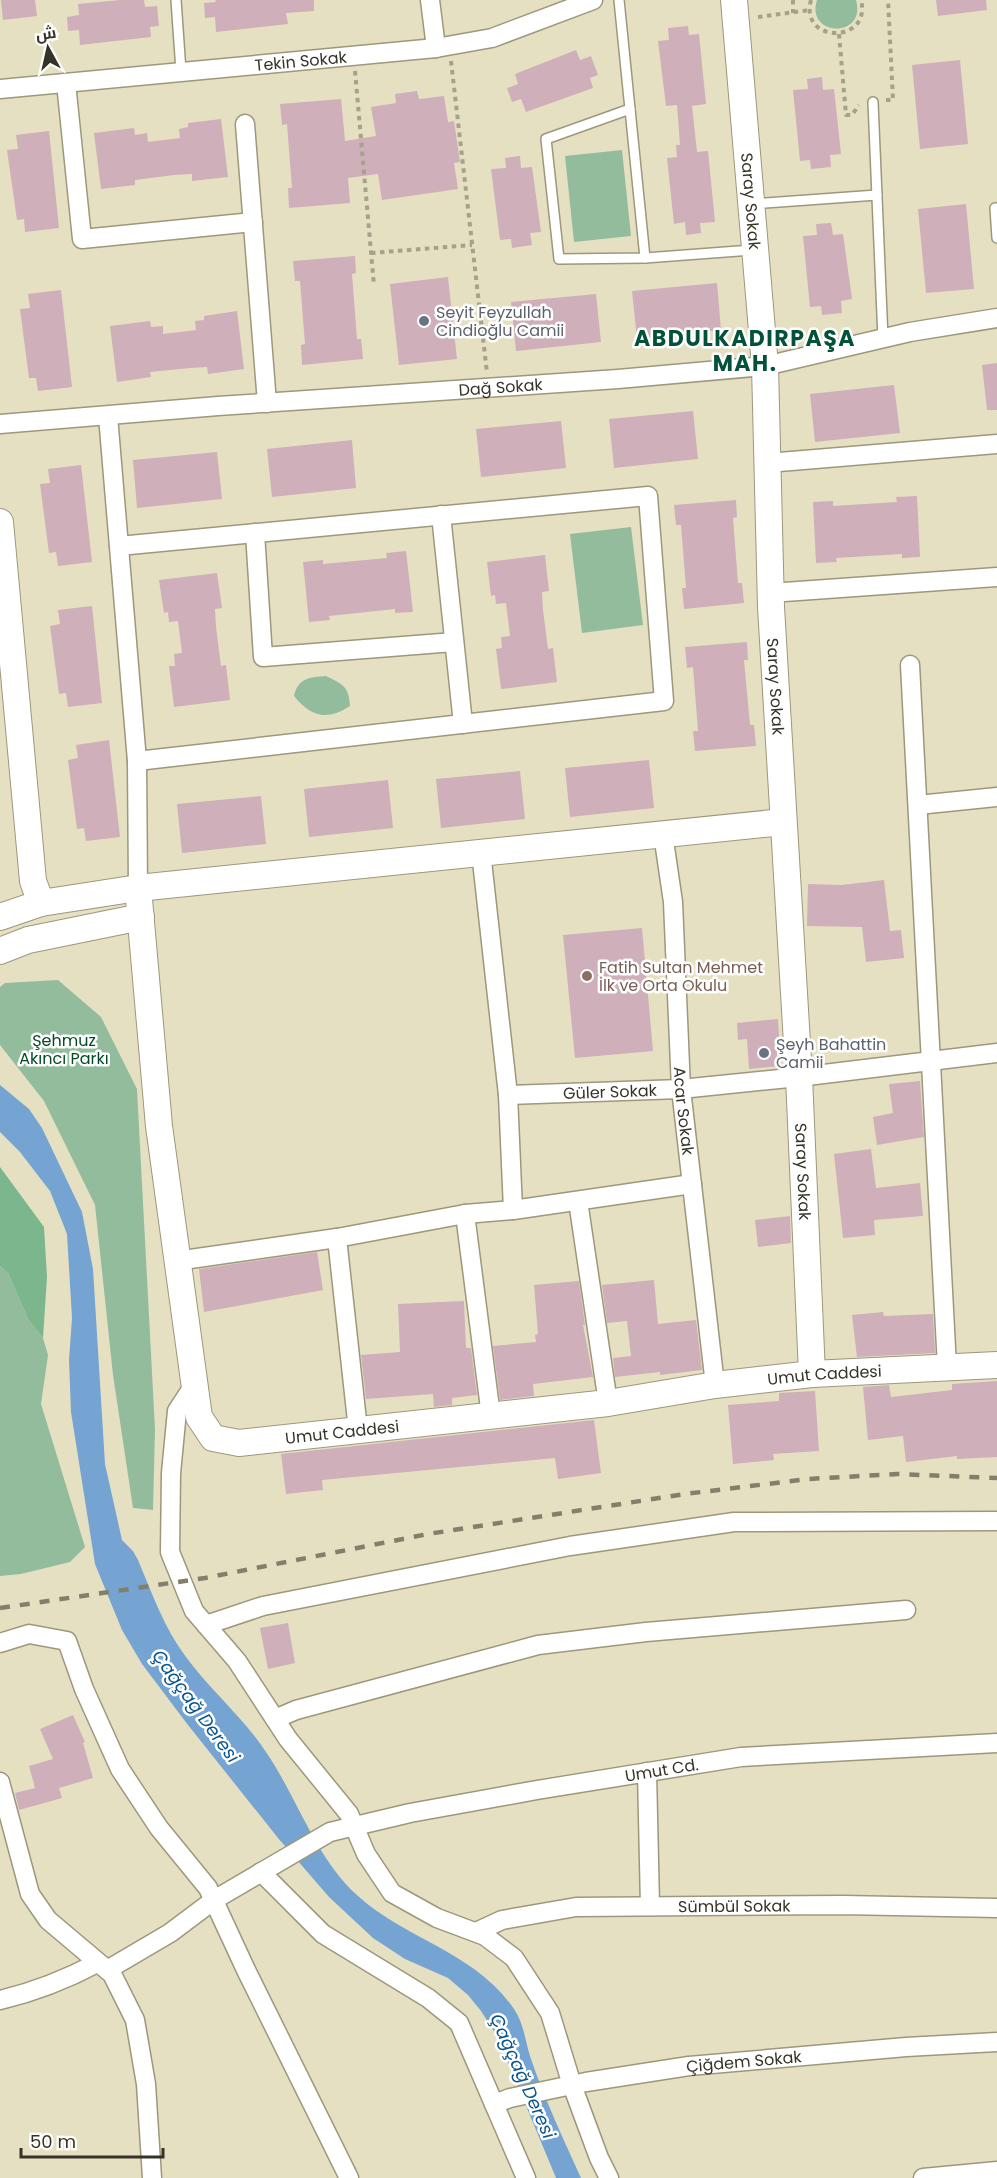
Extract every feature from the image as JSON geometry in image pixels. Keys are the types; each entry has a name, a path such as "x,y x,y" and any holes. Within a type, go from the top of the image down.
{"street":[{"path":"430,0 443,47"},
{"name":"Tekin Sokak","path":"0,89 443,47 492,38 593,0"},
{"name":"Saray Sokak","path":"746,4 751,204 765,366 771,593 799,1077 812,1374"},
{"path":"66,83 82,239 253,222"},
{"path":"245,124 267,403"},
{"name":"Dağ Sokak","path":"0,424 765,366 883,339 997,318"},
{"path":"108,416 137,761 138,888"},
{"path":"767,463 997,444"},
{"path":"119,546 648,496 664,701 137,761"},
{"path":"441,515 463,723"},
{"path":"0,522 33,881 40,903"},
{"path":"255,533 263,657 454,642"},
{"path":"771,593 997,577"},
{"path":"910,665 947,1367"},
{"path":"918,805 997,798"},
{"path":"0,917 40,903 138,888 783,822"},
{"name":"Acar Sokak","path":"663,834 673,902 681,1089 715,1385"},
{"path":"481,852 508,1095 513,1210"},
{"name":"Umut Caddesi","path":"138,888 159,1126 176,1261 199,1417 213,1438 239,1443 358,1431 608,1403 715,1385 812,1374 997,1365"},
{"path":"0,951 28,940 141,917"},
{"name":"Güler Sokak","path":"508,1095 681,1089 997,1053"},
{"path":"176,1261 337,1238 465,1214 513,1210 692,1184"},
{"path":"578,1201 608,1403"},
{"path":"465,1214 491,1416"},
{"path":"337,1238 358,1431"},
{"path":"194,1385 177,1411 171,1473 170,1552 194,1611 237,1661 288,1739 349,1814 366,1854 392,1893 437,1918 485,1936 514,1958 549,2013 566,2087 609,2178"},
{"path":"206,1625 263,1606 570,1545 734,1522 997,1521"},
{"path":"275,1719 296,1710 538,1645 646,1632 906,1610"},
{"path":"0,1643 29,1634 67,1641 84,1689 120,1769 159,1828 208,1887 246,1970 349,2178"},
{"name":"Umut Cd.","path":"0,2000 102,1966 170,1933 214,1900 330,1832 410,1813 741,1757 997,1743"},
{"path":"646,1772 650,1906"},
{"path":"0,1782 6,1828 30,1894 48,1920 112,1974 135,2020 146,2084 152,2178"},
{"path":"261,1872 322,1934 428,1998 459,2023 502,2101 526,2178"},
{"name":"Sümbül Sokak","path":"476,1932 502,1920 576,1907 843,1905 997,1908"},
{"name":"Çiğdem Sokak","path":"502,2101 566,2087 689,2066 906,2046 997,2042"},
{"path":"923,2178 997,2171"}],"lane":[{"path":"176,0 181,71"},
{"path":"619,0 645,258"},
{"path":"873,102 883,339"},
{"path":"630,109 546,139 559,259 645,258 755,250"},
{"path":"751,204 877,195"},
{"path":"997,208 995,208 997,238"}],"path":[{"path":"793,0 793,13"},
{"path":"811,0 810,10 813,22 827,33 839,34 852,29 858,22 861,15 861,0"},
{"path":"839,34 846,115 852,115 861,103 893,100 888,0"},
{"path":"746,4 758,17 759,29"},
{"path":"758,17 810,10"},
{"path":"443,47 472,245 489,388"},
{"path":"354,56 374,286"},
{"path":"371,253 472,245"},
{"path":"782,330 790,337 810,340"}],"green space":[{"path":"817,0 856,0 857,13 853,22 845,27 827,27 820,21 816,12"},
{"path":"622,150 631,236 574,242 565,156"},
{"path":"631,527 643,625 582,633 570,534"},
{"path":"326,676 344,686 350,706 327,715 307,709 294,696 298,685 302,682"},
{"name":"Şehmuz Akıncı Parkı","path":"58,980 101,1017 137,1089 155,1429 153,1510 133,1508 113,1375 95,1205 44,1101 0,1045 0,987 5,983"},
{"path":"0,1167 44,1227 47,1277 43,1338 28,1319 8,1273 0,1266"},
{"path":"0,1266 8,1273 28,1319 43,1338 48,1355 41,1404 85,1547 70,1562 21,1574 0,1576"}],"water":[{"name":"Çağçağ Deresi","path":"0,1085 29,1109 42,1128 82,1212 93,1269 105,1464 122,1540 138,1560 171,1634 196,1669 259,1742 279,1773 319,1847 344,1881 377,1911 480,1973 514,2009 522,2026 541,2087 581,2178 556,2178 497,2036 468,1995 448,1978 405,1959 373,1938 329,1897 278,1838 188,1725 142,1664 122,1630 95,1564 71,1412 69,1360 72,1318 67,1234 50,1191 20,1152 0,1132"}],"building":[{"path":"1,0 35,0 37,16 3,20"},
{"path":"144,0 145,7 157,6 159,26 150,27 151,37 80,45 79,30 68,31 67,17 79,15 78,4"},
{"path":"215,0 314,0 314,11 286,13 288,24 216,32 215,17 205,18 204,3 216,2"},
{"path":"936,0 986,0 987,10 938,16"},
{"path":"688,26 689,35 699,34 706,104 692,106 697,152 708,151 715,222 700,223 701,233 686,235 685,222 674,224 667,158 677,157 676,145 680,145 677,105 666,106 658,41 669,40 668,28"},
{"path":"576,50 580,60 591,56 598,75 590,78 593,88 526,112 521,99 512,102 507,88 518,84 515,74"},
{"path":"960,60 968,144 920,149 912,65"},
{"path":"822,77 823,90 834,89 841,154 830,155 831,167 811,169 810,160 800,161 793,90 808,89 807,79"},
{"path":"417,91 419,99 444,96 448,122 454,121 460,162 454,163 458,189 382,200 378,174 348,178 350,203 289,208 288,188 292,188 287,124 282,125 280,104 341,99 345,141 376,136 371,107 396,103 395,94"},
{"path":"221,119 228,177 192,181 192,174 174,175 135,180 135,185 101,189 94,133 134,128 135,135 147,133 148,142 180,138 179,129 188,127 188,123"},
{"path":"49,131 59,228 25,232 24,219 17,220 7,150 18,149 16,135"},
{"path":"520,156 521,168 532,167 541,232 530,233 532,245 512,248 511,239 500,240 491,169 506,168 505,158"},
{"path":"966,204 974,289 926,293 918,209"},
{"path":"831,223 833,235 843,234 852,299 841,301 842,313 822,315 821,306 810,307 803,236 817,235 816,224"},
{"path":"355,256 356,273 352,274 357,339 361,339 363,359 302,365 301,345 305,344 300,281 295,281 293,261"},
{"name":"Seyit Feyzullah Cindioğlu Camii","path":"448,277 457,359 399,365 390,284"},
{"path":"717,283 721,330 637,339 632,291"},
{"path":"61,290 72,387 38,391 36,378 29,378 20,309 30,308 28,294"},
{"path":"596,294 601,342 516,351 511,302"},
{"path":"237,311 244,369 208,374 207,367 150,372 151,377 117,382 110,326 150,321 151,327 163,326 163,334 196,330 195,321 204,320 204,316"},
{"path":"997,363 997,410 987,410 982,365"},
{"path":"894,385 900,433 815,442 810,394"},
{"path":"693,411 698,459 614,468 609,419"},
{"path":"561,421 566,468 481,477 476,429"},
{"path":"352,440 356,488 272,497 267,449"},
{"path":"217,452 222,499 137,508 133,460"},
{"path":"81,465 92,562 58,566 56,552 49,553 40,484 50,483 48,469"},
{"path":"917,496 920,557 902,558 902,554 836,558 837,562 816,563 813,502 833,501 833,506 897,502 896,497"},
{"path":"736,500 737,517 733,518 738,583 742,583 744,603 684,609 682,588 686,588 681,525 676,525 674,505"},
{"path":"406,551 413,612 395,613 395,609 329,616 330,620 309,622 303,562 323,560 323,564 387,558 386,553"},
{"path":"545,555 549,591 542,592 543,610 548,649 553,648 557,682 501,689 496,649 502,648 501,637 510,636 506,603 496,604 495,595 491,596 487,562"},
{"path":"217,573 222,608 215,609 216,627 221,666 226,665 230,700 174,707 169,666 175,666 174,654 182,653 178,621 169,622 168,612 164,613 159,580"},
{"path":"92,606 102,703 68,707 66,693 59,694 50,626 60,624 58,610"},
{"path":"747,642 748,660 744,660 750,725 754,725 756,746 695,751 693,731 698,731 693,667 687,668 685,647"},
{"path":"109,740 120,837 86,841 84,828 77,829 68,760 78,758 76,745"},
{"path":"649,760 654,808 570,817 565,768"},
{"path":"520,771 525,819 441,828 436,779"},
{"path":"388,780 393,828 309,837 304,789"},
{"path":"261,796 266,844 182,853 177,804"},
{"path":"884,880 890,931 901,930 904,958 866,962 862,927 807,926 808,884 842,885"},
{"path":"642,928 653,1051 575,1058 563,935"},
{"name":"Şeyh Bahattin Camii","path":"778,1019 781,1066 749,1069 747,1039 738,1040 737,1023"},
{"path":"920,1081 924,1137 877,1145 873,1117 893,1113 889,1084"},
{"path":"871,1149 876,1188 920,1183 923,1216 874,1220 875,1235 843,1238 834,1154"},
{"path":"790,1216 791,1243 758,1247 755,1220"},
{"path":"317,1252 323,1290 204,1312 199,1269"},
{"path":"654,1280 658,1324 696,1320 702,1370 615,1377 613,1358 631,1356 627,1321 607,1323 602,1285"},
{"path":"579,1281 585,1325 583,1325 593,1377 533,1384 534,1396 500,1400 493,1346 536,1342 535,1335 538,1334 534,1285"},
{"path":"464,1301 466,1348 471,1348 477,1395 452,1398 452,1405 434,1407 433,1394 366,1399 361,1355 400,1352 398,1304"},
{"path":"883,1312 884,1316 933,1314 935,1353 857,1357 852,1315"},
{"path":"997,1381 997,1457 957,1459 957,1456 906,1462 903,1436 868,1440 863,1387 889,1385 891,1397 952,1390 952,1384"},
{"path":"815,1391 819,1451 773,1454 774,1460 733,1464 728,1405 779,1401 779,1393"},
{"path":"594,1420 601,1473 558,1479 555,1458 322,1480 323,1490 286,1494 281,1454"},
{"path":"288,1623 295,1663 268,1669 260,1628"},
{"path":"73,1715 85,1742 83,1743 93,1778 59,1788 62,1798 19,1810 15,1793 35,1788 29,1766 53,1759 40,1729"}],"railway":[{"path":"0,1608 205,1578 428,1534 685,1494 808,1479 897,1474 997,1478"}],"place":[{"name":"Seyit Feyzullah Cindioğlu Camii","path":"424,321"},
{"name":"Fatih Sultan Mehmet İlk ve Orta Okulu","path":"587,976"},
{"name":"Şeyh Bahattin Camii","path":"764,1053"}],"district":[{"name":"ABDULKADIRPAŞA MAH.","path":"745,350"}]}
